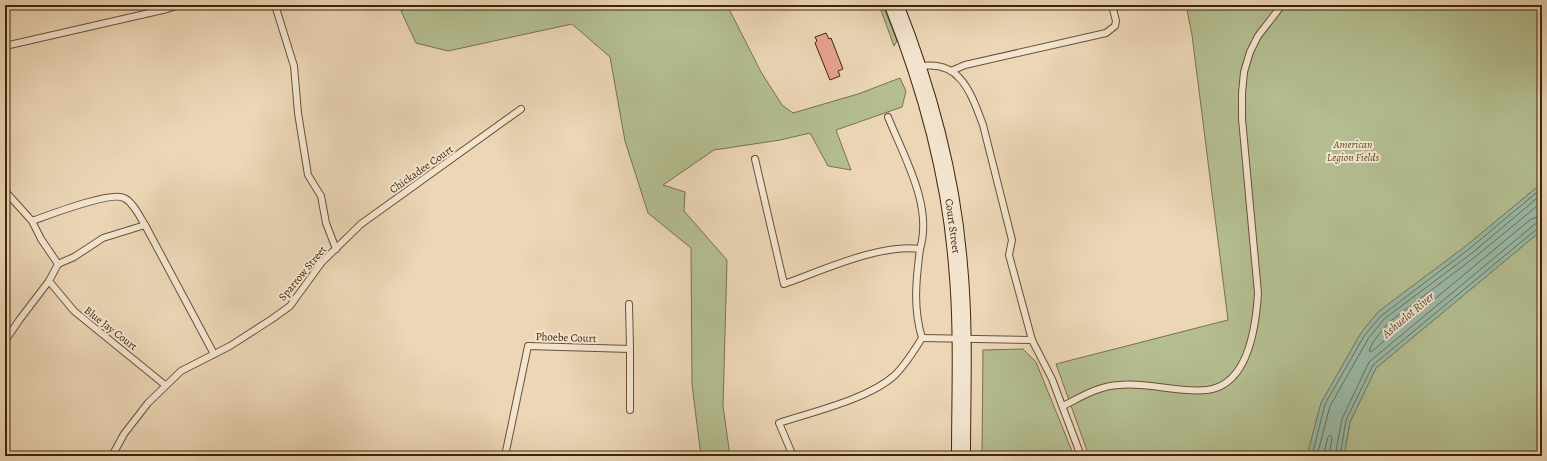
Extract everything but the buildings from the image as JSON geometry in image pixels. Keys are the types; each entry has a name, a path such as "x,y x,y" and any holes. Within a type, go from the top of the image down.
{"main road":[{"name":"Court Street","path":"894,5 917,67 944,170 954,226 958,266 961,338 961,456"}],"lane":[{"path":"5,46 167,10 178,5"},
{"name":"Sparrow Street","path":"112,456 136,418 165,385 181,371 214,354 272,319 290,306 322,262 336,249 326,223 321,196 308,175 298,113 294,66 275,5"},
{"path":"951,71 966,65 1106,33 1115,26 1116,21 1112,5"},
{"path":"1063,406 1101,388 1118,385 1137,384 1194,390 1217,388 1228,382 1243,361 1253,334 1258,293 1242,119 1244,72 1250,52 1258,36 1282,5"},
{"path":"917,67 940,65 951,71 962,80 970,92 984,125 1012,240 1009,255 1032,340 1043,360 1063,406 1081,456"},
{"name":"Chickadee Court","path":"336,249 361,224 521,109"},
{"path":"793,456 779,423 842,402 878,387 894,375 908,360 922,338 916,311 915,290 920,249 924,236 924,223 913,178 888,117"},
{"path":"755,159 784,284 851,260 878,253 898,248 920,249"},
{"path":"5,191 32,221 41,239 58,264"},
{"path":"32,221 105,198 119,195 126,199 145,225 214,354"},
{"path":"5,341 49,281 58,264 74,257 103,238 145,225"},
{"name":"Blue Jay Court","path":"49,281 74,311 165,385"},
{"path":"629,304 630,410"},
{"path":"922,338 1032,340"},
{"name":"Phoebe Court","path":"505,456 528,346 630,349"}],"green space":[{"path":"414,5 727,5 761,72 782,105 793,113 858,94 900,78 906,91 902,107 836,130 851,170 828,166 810,133 780,140 714,150 663,185 685,192 684,211 727,260 723,406 730,456 701,456 692,385 691,248 648,213 625,141 610,57 572,24 448,51 416,43 401,11"},
{"path":"879,5 883,5 897,41 894,46"},
{"name":"American Legion Fields","path":"1186,5 1542,5 1542,183 1466,246 1378,312 1361,333 1321,403 1307,456 1089,456 1056,364 1228,320 1192,35"},
{"path":"1542,230 1542,456 1344,456 1350,422 1376,368"},
{"path":"1023,349 1036,362 1074,456 982,456 983,350"}],"water":[{"name":"Ashuelot River","path":"1542,183 1542,230 1376,368 1350,422 1344,456 1307,456 1321,403 1361,333 1378,312 1466,246"}]}
